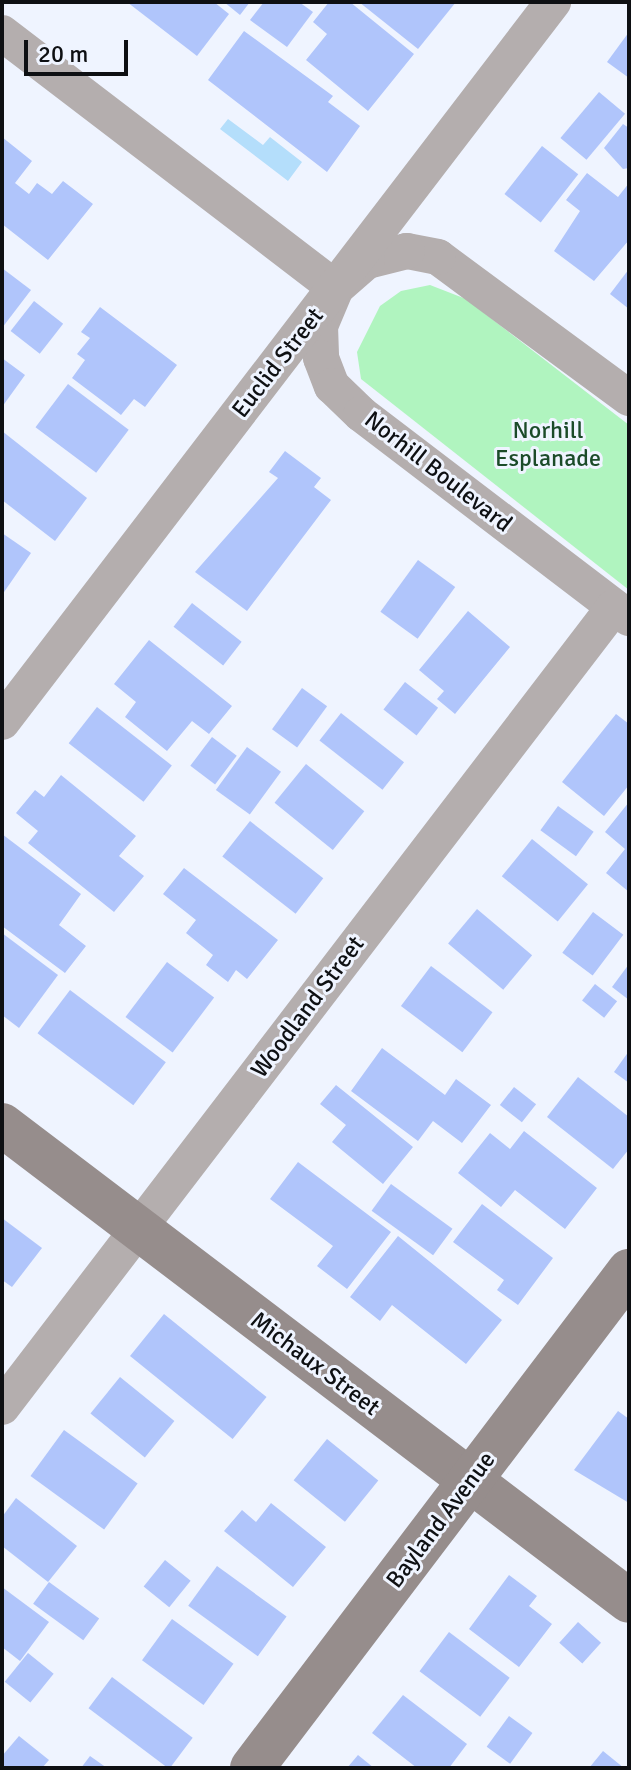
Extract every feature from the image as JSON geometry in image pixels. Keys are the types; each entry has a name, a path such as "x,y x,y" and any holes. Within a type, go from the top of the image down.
{"street":[{"name":"Euclid Street","path":"2,722 553,2"},
{"path":"2,33 336,288"},
{"name":"Norhill Boulevard","path":"622,613 361,414 332,386 321,358 320,326 336,288 367,261 407,251 438,257 629,398"},
{"name":"Woodland Street","path":"2,1407 137,1230 622,613"},
{"name":"Michaux Street","path":"2,1125 629,1601"},
{"name":"Bayland Avenue","path":"252,1768 629,1271"}],"green space":[{"name":"Norhill Esplanade","path":"430,285 466,299 629,425 629,590 361,379 357,352 380,306 401,291"}],"water":[{"path":"228,119 263,145 270,137 302,162 288,181 220,129"}],"building":[{"path":"127,2 214,2 229,14 197,56"},
{"path":"224,2 250,2 240,15"},
{"path":"264,2 299,2 313,12 287,47 250,20"},
{"path":"329,2 350,2 414,54 368,111 306,60 327,34 313,22"},
{"path":"359,2 456,2 418,49"},
{"path":"244,31 333,96 328,102 360,126 327,172 208,80"},
{"path":"629,32 629,78 607,62"},
{"path":"599,92 625,114 586,160 560,138"},
{"path":"623,124 629,128 629,168 623,169 604,148"},
{"path":"2,137 32,161 15,183 29,194 37,183 52,194 63,181 93,204 48,260 2,224"},
{"path":"542,146 578,174 541,222 504,194"},
{"path":"587,173 618,197 629,183 629,240 594,281 554,251 580,211 566,200"},
{"path":"2,268 31,290 2,328"},
{"path":"629,269 629,309 610,294"},
{"path":"34,301 63,324 40,354 11,331"},
{"path":"100,307 177,365 145,407 134,399 121,415 72,378 85,360 77,354 90,338 81,332"},
{"path":"2,358 25,375 2,407"},
{"path":"68,384 129,430 96,473 36,427"},
{"path":"2,431 87,498 55,541 2,500"},
{"path":"285,451 321,478 314,487 331,500 247,611 195,572 278,478 269,472"},
{"path":"2,533 31,553 2,595"},
{"path":"418,560 455,587 418,639 380,612"},
{"path":"192,603 242,642 223,665 174,627"},
{"path":"468,611 510,647 455,714 437,699 444,691 419,670"},
{"path":"149,640 232,706 209,734 192,721 167,751 125,717 136,702 114,684"},
{"path":"405,682 438,708 417,735 383,710"},
{"path":"302,688 327,706 297,747 272,729"},
{"path":"97,707 172,765 144,802 69,743"},
{"path":"341,713 404,762 382,790 319,741"},
{"path":"616,714 629,724 629,785 604,816 562,782"},
{"path":"212,737 237,756 215,784 190,766"},
{"path":"247,747 281,772 250,815 216,790"},
{"path":"306,764 364,811 333,850 275,803"},
{"path":"61,775 136,836 119,856 144,876 114,912 28,843 38,831 16,813 35,790 44,797"},
{"path":"629,802 629,892 606,873 625,849 605,832"},
{"path":"558,806 594,832 576,856 540,830"},
{"path":"250,821 323,878 296,914 222,856"},
{"path":"2,834 81,894 59,925 86,946 65,973 2,926"},
{"path":"532,839 588,884 558,922 502,876"},
{"path":"184,868 278,940 247,979 236,970 228,982 206,965 213,955 186,933 196,920 163,894"},
{"path":"477,909 532,955 503,990 448,943"},
{"path":"593,912 623,935 593,976 562,953"},
{"path":"2,933 58,975 19,1028 2,1015"},
{"path":"167,962 214,998 173,1053 125,1017"},
{"path":"629,964 629,1000 612,987"},
{"path":"431,966 492,1012 462,1052 401,1006"},
{"path":"595,984 617,1001 604,1018 582,1001"},
{"path":"70,990 166,1062 133,1105 38,1033"},
{"path":"382,1048 445,1095 456,1079 491,1105 462,1143 433,1121 418,1141 351,1091"},
{"path":"629,1051 629,1083 614,1072"},
{"path":"578,1077 629,1117 629,1149 613,1169 547,1117"},
{"path":"336,1085 413,1147 383,1184 332,1142 346,1125 320,1104"},
{"path":"514,1087 536,1104 522,1122 500,1105"},
{"path":"524,1131 597,1188 565,1229 515,1190 501,1207 458,1173 490,1133 510,1149"},
{"path":"298,1162 391,1232 347,1289 317,1266 333,1246 270,1199"},
{"path":"391,1184 452,1229 433,1255 372,1211"},
{"path":"482,1204 553,1258 518,1305 497,1290 504,1280 453,1242"},
{"path":"2,1218 42,1248 12,1287 2,1280"},
{"path":"398,1236 502,1320 466,1364 392,1305 380,1321 350,1297"},
{"path":"164,1314 267,1397 233,1439 130,1356"},
{"path":"120,1377 174,1421 145,1458 90,1414"},
{"path":"618,1411 629,1419 629,1503 574,1470"},
{"path":"64,1430 138,1483 104,1530 30,1476"},
{"path":"327,1439 378,1481 345,1522 294,1480"},
{"path":"16,1498 77,1546 48,1582 2,1546 2,1517"},
{"path":"271,1503 326,1547 293,1587 224,1531 242,1510 256,1522"},
{"path":"165,1560 191,1581 169,1607 144,1586"},
{"path":"217,1566 287,1617 258,1656 188,1606"},
{"path":"509,1575 537,1596 529,1606 552,1624 519,1667 469,1629"},
{"path":"49,1582 99,1618 83,1640 33,1604"},
{"path":"2,1587 49,1622 20,1661 2,1647"},
{"path":"172,1619 233,1664 204,1705 142,1660"},
{"path":"578,1622 601,1643 582,1664 559,1643"},
{"path":"449,1632 510,1678 480,1717 420,1671"},
{"path":"28,1653 54,1674 30,1703 5,1682"},
{"path":"112,1677 193,1738 168,1768 89,1708"},
{"path":"403,1695 467,1744 449,1768 417,1768 372,1733"},
{"path":"509,1716 532,1733 510,1764 487,1747"},
{"path":"19,1736 49,1760 42,1768 2,1768 2,1756"},
{"path":"603,1751 624,1768 589,1768"},
{"path":"358,1755 374,1768 347,1768"},
{"path":"90,1756 107,1768 81,1768"}]}
